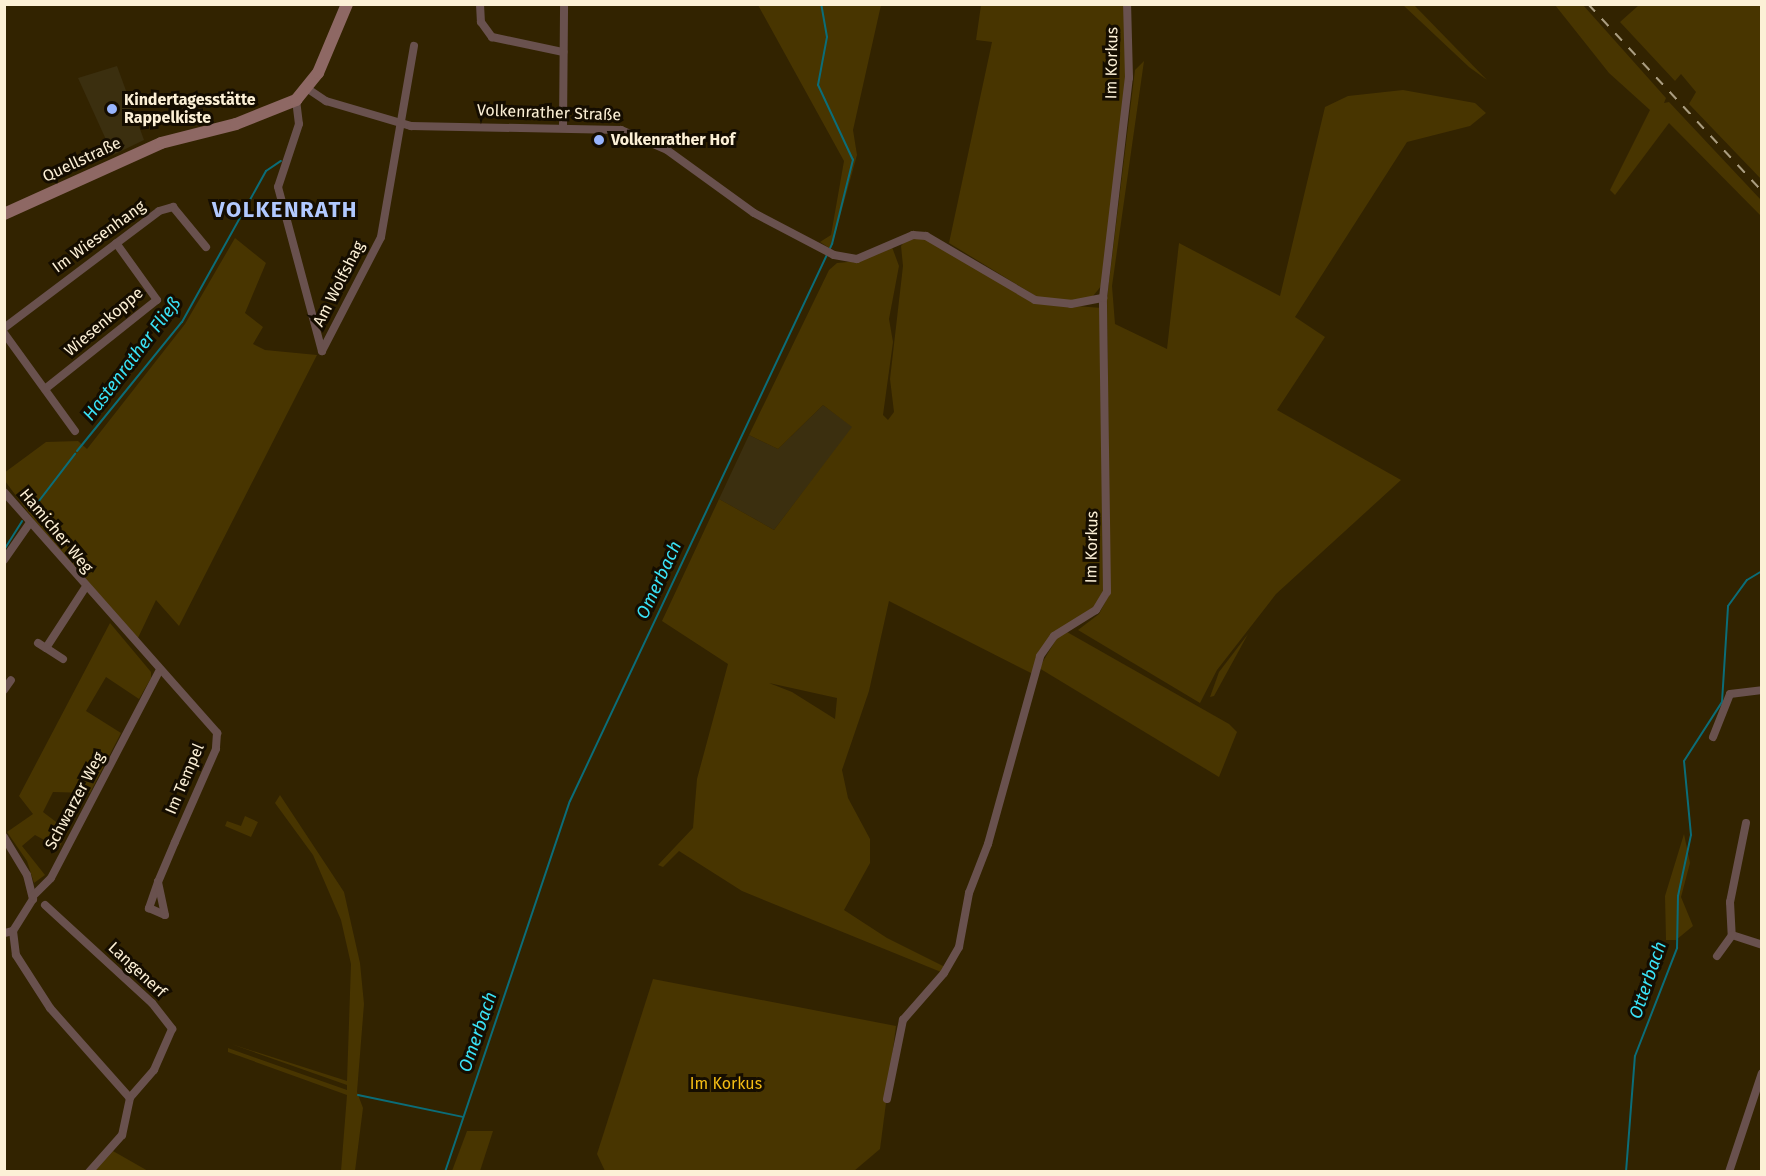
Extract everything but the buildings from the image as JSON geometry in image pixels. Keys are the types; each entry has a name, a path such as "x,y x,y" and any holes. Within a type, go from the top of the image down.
{"main road":[{"path":"308,89 346,4"},
{"name":"Quellstraße","path":"4,214 161,143 236,124 296,100 308,89"}],"street":[{"path":"480,4 482,22 492,38 563,52"},
{"path":"563,127 564,4"},
{"name":"Im Korkus","path":"887,1100 903,1020 944,973 959,947 969,893 994,824 1040,656 1054,636 1096,610 1107,592 1104,298 1130,78 1126,4"},
{"path":"402,124 414,46"},
{"name":"Volkenrather Straße","path":"308,89 326,101 402,124 621,129 667,150 754,213 828,251 857,259 912,235 926,236 1035,300 1071,304 1104,298"},
{"name":"Am Wolfshag","path":"296,100 299,124 278,188 322,351 381,237 402,124"},
{"name":"Im Wiesenhang","path":"4,328 116,243 173,207 206,247"},
{"name":"Wiesenkoppe","path":"45,388 157,300 116,243"},
{"path":"4,333 75,431"},
{"name":"Hamicher Weg","path":"4,492 29,524 159,671"},
{"path":"4,560 29,524"},
{"name":"Hamicher Weg","path":"63,659 42,645 85,588"},
{"name":"Im Tempel","path":"158,882 216,749 217,733 159,671"},
{"name":"Schwarzer Weg","path":"9,932 33,896 51,878 159,671"},
{"path":"4,690 11,680"},
{"path":"1713,737 1730,694 1761,690"},
{"path":"1717,956 1732,935 1730,902 1746,823"},
{"path":"4,837 27,875 33,896"},
{"name":"Langenerf","path":"45,905 152,1003 172,1029 154,1070 130,1098"},
{"path":"9,932 16,955 50,1008 130,1098 122,1135 89,1172"},
{"path":"1732,935 1761,945"},
{"path":"1730,1172 1761,1072"}],"shaded area":[{"name":"Kindertagesstätte Rappelkiste","path":"117,66 144,140 113,155 78,78"},
{"path":"823,405 853,427 774,530 719,499 749,435 778,449"}],"green space":[{"path":"758,5 881,5 853,130 857,155 831,249 820,242 831,235 844,161"},
{"path":"981,5 1124,5 1127,69 1102,285 1093,296 1071,303 1039,298 949,243 992,42 976,40"},
{"path":"1403,5 1414,5 1487,80 1469,67"},
{"path":"1555,5 1583,5 1666,98 1664,103 1669,102 1761,200 1761,216 1669,123 1615,195 1610,190 1650,110 1609,73"},
{"path":"1639,5 1761,5 1761,179 1689,104 1696,92 1681,74 1675,81 1620,22"},
{"path":"1144,61 1112,286 1115,324 1167,349 1179,243 1280,296 1325,107 1348,96 1403,90 1475,103 1486,113 1470,126 1407,142 1295,317 1325,337 1277,410 1401,480 1276,594 1217,670 1200,703 1078,630 1099,614 1110,593 1107,298 1135,70"},
{"path":"235,238 266,263 245,313 263,327 253,344 265,350 317,355 179,626 156,600 137,640 34,520 5,481 4,473 46,442 78,441 87,449 185,324"},
{"path":"926,238 1036,303 1102,308 1103,592 1094,608 1053,634 1033,674 889,601 869,691 842,770 848,798 870,839 870,863 844,910 887,938 945,967 941,972 742,891 679,851 663,867 658,865 693,828 697,779 728,664 662,621 719,499 774,530 852,427 823,405 778,449 749,435 829,270 837,263 858,261 892,247 899,266 889,319 893,342 883,415 888,420 894,412 890,379 903,266 901,246 906,240","holes":["769,683 837,698 835,719 792,692"]},
{"path":"110,623 151,672 151,678 139,699 106,677 86,711 121,733 90,793 53,792 43,812 68,831 59,848 35,835 22,846 45,875 34,883 27,861 7,832 33,814 19,796"},
{"path":"1067,632 1229,724 1237,732 1219,777 1039,668 1057,638"},
{"path":"1248,634 1214,696 1210,697 1219,672"},
{"path":"280,795 344,892 360,963 364,1004 357,1092 363,1108 355,1171 341,1171 347,1095 228,1052 228,1048 347,1090 347,1085 231,1044 347,1081 351,964 341,920 313,855 275,803"},
{"path":"245,816 258,822 251,837 225,826 227,821 241,826"},
{"path":"1684,834 1690,863 1681,897 1693,926 1676,940 1666,940 1665,896"},
{"name":"Im Korkus","path":"653,979 896,1026 880,1149 854,1171 605,1171 597,1154"},
{"path":"467,1131 493,1131 480,1171 452,1171"},
{"path":"113,1151 148,1171 94,1172"}],"waterway":[{"name":"Omerbach","path":"445,1172 570,801 832,244 853,160 818,85 827,37 821,4"},
{"name":"Hastenrather Fließ","path":"77,451 182,322 266,171 281,161"},
{"name":"Hastenrather Fließ","path":"32,510 75,454"},
{"name":"Hastenrather Fließ","path":"4,550 22,521"},
{"name":"Otterbach","path":"1626,1172 1635,1056 1677,948 1678,896 1691,835 1684,761 1722,702 1728,606 1747,580 1762,571"},
{"path":"358,1095 463,1117"}],"railway":[{"path":"1588,4 1762,191"}],"place":[{"name":"Kindertagesstätte Rappelkiste","path":"112,109"},
{"name":"Volkenrather Hof","path":"599,140"}],"district":[{"name":"VOLKENRATH","path":"285,210"}]}
